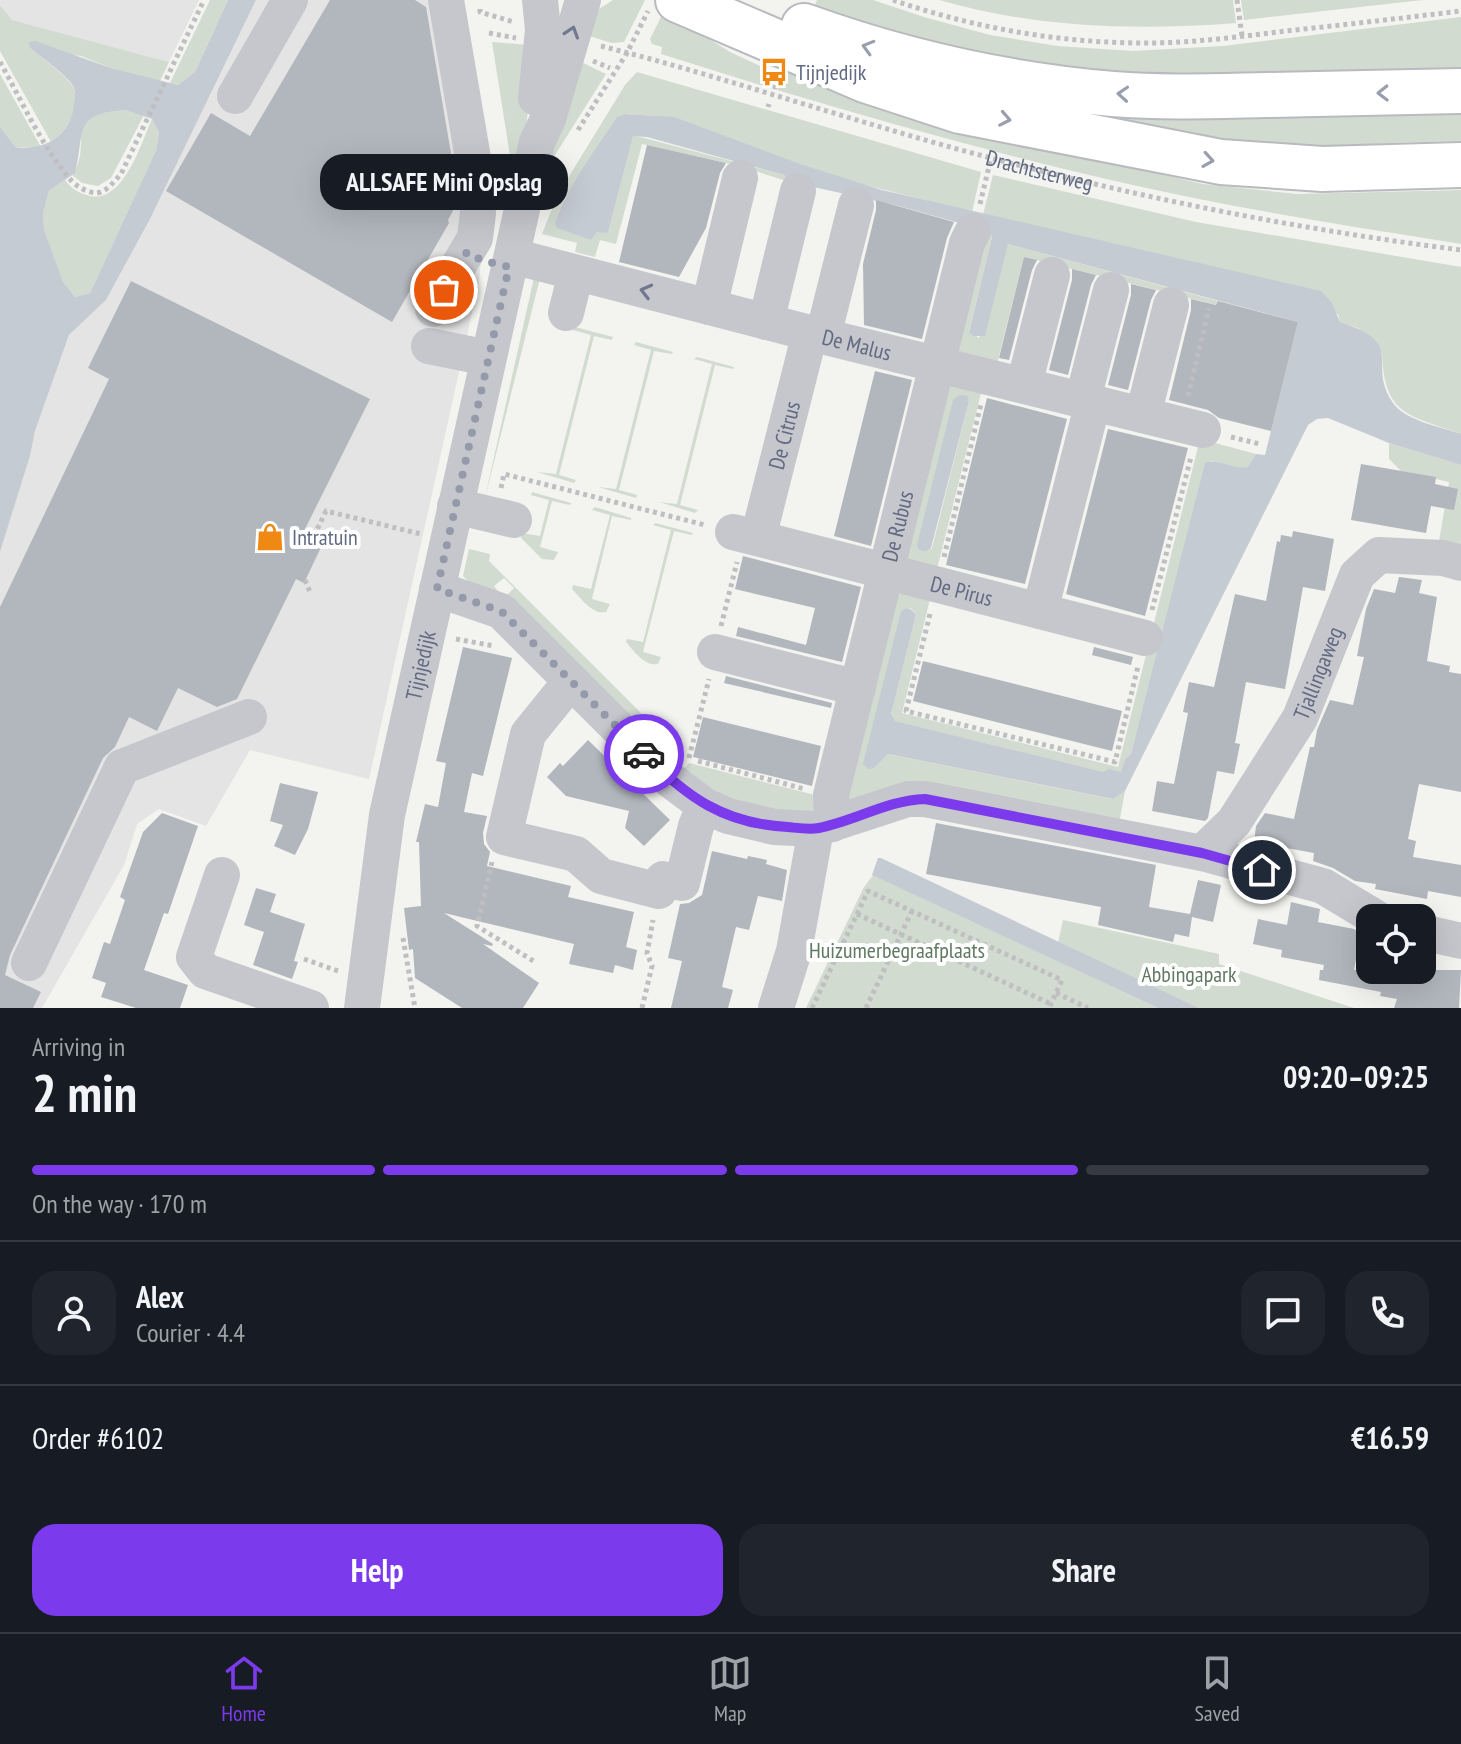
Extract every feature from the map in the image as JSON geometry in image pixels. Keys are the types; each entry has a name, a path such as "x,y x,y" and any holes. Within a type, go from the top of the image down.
{"main road":[{"name":"Drachtsterweg","path":"678,0 865,80 960,111 1170,153 1272,167 1358,169 1461,165"},
{"path":"742,0 888,53 978,75 1052,87 1114,94 1183,96 1461,91"}],"street":[{"path":"235,96 290,0"},
{"path":"433,309 456,245 475,238 478,213 475,170 446,0"},
{"name":"Tijnjedijk","path":"537,142 535,116 543,30 540,0"},
{"name":"Tijnjedijk","path":"373,1006 387,815 537,142 548,119 583,0"},
{"path":"709,307 740,178"},
{"path":"766,322 798,191"},
{"name":"De Citrus","path":"745,535 816,334 856,205"},
{"name":"De Rubus","path":"776,1008 794,951 967,243 976,221"},
{"name":"De Malus","path":"456,245 481,260 510,261 576,273 1192,427"},
{"path":"566,313 576,273"},
{"path":"1024,385 1052,275"},
{"path":"1040,611 1111,290"},
{"path":"1143,415 1171,305"},
{"path":"429,346 488,358"},
{"path":"455,506 504,518"},
{"name":"De Pirus","path":"745,535 1145,638"},
{"name":"Tjallingaweg","path":"1202,853 1234,822 1300,718 1357,575 1379,555 1443,558 1461,563"},
{"path":"437,589 501,611 669,779 705,806 728,816 774,827 908,799 925,799 1202,853 1323,886 1356,906"},
{"path":"715,652 858,688"},
{"path":"559,669 528,734 504,837 576,854 601,876 659,891 663,879 682,883 696,826 705,806"},
{"path":"29,963 122,767 249,717"},
{"path":"222,875 194,957 205,971 311,1008"},
{"path":"1436,935 1461,941"}],"path":[{"path":"0,62 71,181 84,190 97,193 110,187 121,174 204,0"},
{"path":"615,71 654,0"},
{"path":"893,0 980,25 1062,39 1147,43 1242,36 1461,11"},
{"path":"1237,0 1242,36"},
{"name":"Drachtsterweg","path":"627,53 991,158 1240,216 1461,250"},
{"path":"976,221 991,158"},
{"path":"1192,427 1209,308"},
{"path":"504,518 504,474 745,535"},
{"path":"314,536 326,511 422,534"},
{"path":"305,580 310,592"},
{"path":"428,633 559,669"},
{"path":"689,759 827,816"},
{"path":"504,837 495,849 477,926 535,962"},
{"path":"642,1008 652,966 647,953 659,891"},
{"path":"812,1008 868,891 1062,980 1050,1006 857,914"},
{"path":"866,1008 912,911"},
{"path":"304,959 333,970"},
{"path":"1056,993 1083,1007"}],"shaded area":[{"path":"0,0 199,0 169,62 12,20 0,5"},
{"path":"228,0 256,0 150,219 106,300 69,335 35,431 0,552 0,127 16,148 35,147 52,141 70,121 75,98 70,82 30,48 29,42 35,41 111,68 178,85 195,72","holes":["126,110 152,119 159,133 156,151 90,293 75,297 63,282 44,229 43,214 49,191 75,173 84,127 96,116"]},
{"path":"256,0 460,0 487,203 479,281 369,779 250,750 206,826 159,809 137,824 124,865 42,1008 0,1008 0,552 35,431 69,335 106,300 150,219"},
{"path":"625,114 674,117 800,164 882,190 1321,291 1332,303 1340,322 1361,330 1380,347 1383,377 1393,403 1415,419 1461,434 1461,465 1389,443 1328,418 1317,419 1308,425 1125,791 1113,799 888,754 874,768 868,769 863,764 901,611 907,608 916,615 891,714 895,721 1104,772 1109,769 1121,772 1125,759 1131,754 1205,463 1248,467 1256,454 1265,455 1298,322 1008,244 985,336 973,336 969,332 992,237 988,231 895,205 786,181 784,175 647,137 633,136 608,233 597,232 591,240 557,228 555,223 560,209 575,182 617,117"},
{"path":"960,395 967,396 969,401 931,548 926,552 919,550 917,545 953,400"},
{"path":"878,858 1199,1008 1158,1008 872,875"}],"green space":[{"path":"210,0 228,0 195,72 178,85 170,83"},
{"path":"613,0 645,0 624,42 612,43 579,33 596,11"},
{"path":"817,0 873,0 990,35 1057,46 1133,51 1223,46 1461,17 1461,84 1058,81 813,10"},
{"path":"939,0 1233,0 1236,23 1161,27 1086,25 1013,17"},
{"path":"1241,0 1423,0 1244,20"},
{"path":"0,5 12,20 169,62 160,81 81,56 30,48 65,78 75,94 71,118 62,133 51,142 0,51"},
{"path":"664,11 730,52 775,73 770,88 661,54 662,47 652,44 650,39"},
{"path":"492,42 529,45 533,50 526,131 514,181"},
{"path":"573,58 606,74 545,171"},
{"path":"785,67 1077,155 1203,184 1297,194 1461,190 1461,244 1184,196 980,148 777,90"},
{"path":"911,67 1461,98 1461,141 1388,143 1298,155 973,106"},
{"path":"637,72 981,172 972,212 842,179 656,116 625,114 576,179 555,223 608,233 633,135 784,175 786,181 740,166 642,144 616,244 600,240 595,257 575,252 577,243 542,234 557,196 625,85"},
{"path":"0,74 41,147 15,148 0,127"},
{"path":"126,110 144,115 111,178 98,186 82,183 72,175 81,151 84,124 91,117"},
{"path":"152,119 159,133 156,152 90,293 75,297 63,283 44,229 43,214 49,191 65,180 82,194 90,196 102,196 112,190 130,169"},
{"path":"993,175 1196,222 1461,267 1461,434 1403,410 1388,390 1382,353 1358,328 1340,322 1338,314 1151,252 983,215"},
{"path":"988,231 992,237 969,331 979,338 1008,244 1218,301 1217,305 1024,257 996,368 965,359 957,348"},
{"path":"535,273 540,278 484,502"},
{"path":"575,327 613,337 612,340 594,336 559,475 576,480 574,483 537,472 556,474 591,335 573,330"},
{"path":"636,342 673,352 654,351 619,490 637,495 636,498 598,487 616,489 651,350 634,345"},
{"path":"697,357 734,367 715,365 680,505 698,510 695,513 659,502 677,504 712,364 694,359"},
{"path":"950,384 983,385 936,573 909,564 904,551","holes":["966,396 969,401 932,548 926,552 920,550"]},
{"path":"1200,439 1256,454 1248,468 1211,461 1131,754 1125,759 1121,773 1104,772 894,721 891,714 916,615 907,608 874,767 888,754 1112,799 1125,791 1119,824 845,806 892,599 901,593 931,595 902,713 1118,767"},
{"path":"1389,443 1461,465 1461,549 1438,547 1449,482 1401,471 1389,459"},
{"path":"532,492 571,503 552,501 540,547 558,552 554,560 542,559 521,538 522,533 540,536 549,500 531,495"},
{"path":"595,507 631,518 612,516 592,599 610,604 606,612 591,608 572,589 573,585 591,589 610,515 592,510"},
{"path":"653,525 693,533 674,531 643,652 661,657 658,664 640,658 626,642 627,639 643,642 671,530"},
{"path":"469,549 490,554 489,561 682,754 675,768 667,760 667,748 641,723 630,723 505,597 514,588 504,578 494,586 498,591 491,598 463,576"},
{"path":"689,763 819,796 814,810 809,813 744,808 680,773"},
{"name":"Huizumerbegraafplaats","path":"873,875 1158,1008 806,1008 864,887"},
{"name":"Abbingapark","path":"1063,920 1219,954 1219,964 1354,1008 1199,1008 1058,943"}],"building":[{"path":"330,0 415,0 426,7 452,159 456,205 449,223 392,322 166,191 211,113 250,136"},
{"path":"647,145 726,163 720,173 706,228 679,277 619,262"},
{"path":"876,200 954,222 947,238 922,339 864,325 863,264"},
{"path":"1024,257 1037,260 1009,360 999,358"},
{"path":"1072,269 1096,275 1068,375 1049,370 1072,280"},
{"path":"131,281 370,399 304,531 324,541 304,583 296,579 237,699 217,707 178,688 157,731 129,717 115,747 103,758 10,955 5,975 41,992 33,1008 0,1008 0,607 109,379 88,368"},
{"path":"1131,284 1156,290 1128,390 1108,385 1131,295"},
{"path":"1191,299 1216,305 1218,301 1298,322 1271,431 1219,418 1208,410 1169,400"},
{"path":"875,371 912,380 871,546 834,536"},
{"path":"987,398 1067,419 1025,584 946,565"},
{"path":"1108,429 1188,448 1145,616 1066,594"},
{"path":"1361,464 1436,477 1435,484 1458,489 1454,510 1431,506 1426,533 1351,520"},
{"path":"1293,531 1334,539 1325,591 1303,587 1285,689 1246,682 1235,743 1240,744 1234,774 1217,771 1205,821 1152,811 1157,781 1174,784 1188,713 1183,712 1189,682 1214,687 1235,594 1266,601 1277,541 1280,542 1281,535 1292,537"},
{"path":"743,556 861,587 842,662 736,636 738,627 806,645 815,608 735,589"},
{"path":"1399,577 1422,580 1419,593 1437,597 1427,661 1450,666 1449,672 1461,674 1461,792 1419,784 1408,839 1416,841 1413,857 1461,865 1461,897 1428,891 1427,899 1375,889 1376,884 1355,881 1313,861 1314,853 1254,842 1256,826 1265,813 1294,819 1310,747 1314,747 1317,730 1330,700 1353,705 1364,657 1357,656 1366,609 1374,589 1395,593"},
{"path":"463,647 512,658 483,776 472,773 464,812 487,816 483,833 484,844 490,852 487,866 571,886 568,897 634,912 626,947 637,950 633,970 615,965 613,973 569,964 574,944 444,913 493,944 483,944 539,983 523,1008 462,1008 415,978 413,949 409,950 404,908 421,906 419,842 416,842 425,804 438,807 446,763 436,761"},
{"path":"1094,647 1133,657 1131,665 1092,655"},
{"path":"923,661 1122,711 1112,751 913,701"},
{"path":"726,676 832,703 831,708 724,683"},
{"path":"703,717 821,746 812,786 693,757"},
{"path":"588,740 670,820 644,846 625,828 629,811 566,796 547,777 560,763 563,766"},
{"path":"280,783 318,792 308,829 295,855 274,846 283,825 270,821"},
{"path":"162,813 198,826 168,914 164,913 144,970 188,985 180,1008 136,1008 101,997 106,983 92,978 104,942 110,944 125,900 120,897 143,832"},
{"path":"936,823 1156,865 1149,907 1190,914 1198,880 1221,885 1213,922 1192,917 1189,937 1175,934 1173,942 1098,925 1101,907 926,874"},
{"path":"712,851 767,860 766,864 787,870 782,901 758,896 749,930 736,927 722,987 733,990 728,1008 671,1008 682,961 668,958 680,904 689,903 702,895"},
{"path":"256,888 276,894 270,912 305,924 292,979 253,965 264,932 244,925"},
{"path":"1291,902 1320,909 1318,922 1356,930 1356,984 1436,984 1436,970 1461,970 1459,1008 1394,1008 1397,999 1380,996 1381,992 1319,980 1324,965 1281,957 1282,950 1253,944 1258,919 1287,925"}],"way so far":[{"path":"444,290 467,252 481,260 509,267 437,589 501,611 644,754"}],"place":[{"name":"Tijnjedijk","path":"774,72"},
{"name":"ALLSAFE Mini Opslag","path":"444,290"},
{"name":"Intratuin","path":"270,537"}],"route":[{"path":"644,754 684,792 705,806 728,816 774,827 816,829 908,799 925,799 1202,853 1262,870"}]}
